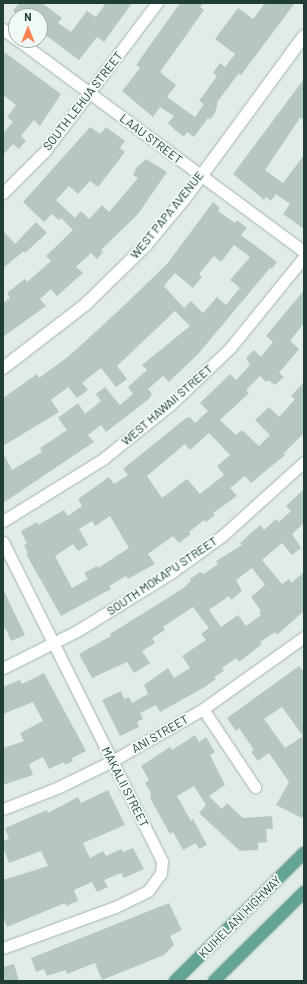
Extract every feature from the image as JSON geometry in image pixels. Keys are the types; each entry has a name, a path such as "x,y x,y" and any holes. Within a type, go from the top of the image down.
{"main road":[{"name":"KUIHELANI HIGHWAY","path":"175,981 304,853"},
{"path":"214,981 304,892"}],"street":[{"name":"SOUTH LEHUA STREET","path":"3,193 45,151 157,3"},
{"name":"WEST PAPA AVENUE","path":"3,368 27,352 104,288 146,245 304,36"},
{"name":"LAAU STREET","path":"29,48 304,252"},
{"name":"WEST HAWAII STREET","path":"3,521 103,459 170,405 230,348 304,257"},
{"name":"SOUTH MOKAPU STREET","path":"3,668 130,600 199,553 249,513 304,462"},
{"name":"MAKALII STREET","path":"3,542 162,861 157,881 148,890 115,907 3,948"},
{"name":"ANI STREET","path":"3,809 59,787 112,761 203,709 304,637"},
{"path":"203,709 255,787"}],"building":[{"path":"19,3 42,3 62,18 58,23 71,32 87,11 96,17 106,3 132,3 104,42 97,37 79,60 48,37 48,8 15,8"},
{"path":"180,3 204,3 200,7 204,10 160,72 176,85 167,97 195,117 204,104 199,101 217,76 213,73 220,63 225,67 235,54 215,39 238,8 253,19 265,3 295,3 241,75 239,73 218,101 215,113 210,120 208,118 194,137 187,132 184,137 175,130 168,123 174,116 160,107 153,117 122,91 140,68 136,65"},
{"path":"3,51 61,94 40,126 34,120 21,136 26,141 19,149 13,144 3,155 3,133 13,122 7,117 16,105 3,95"},
{"path":"304,79 304,120 300,118 265,170 283,183 304,155 304,229 283,214 290,204 276,194 271,201 266,197 264,200 233,174"},
{"path":"90,127 100,134 106,127 125,141 120,148 125,152 98,187 90,181 78,194 69,186 56,200 75,218 81,211 89,219 102,205 109,212 138,178 133,175 136,168 146,159 167,172 138,214 101,250 103,252 97,259 91,253 76,267 83,273 57,296 51,289 40,299 46,306 3,337 3,303 10,298 7,293 25,279 27,282 51,261 46,256 73,230 61,218 59,220 52,214 44,222 23,202"},
{"path":"213,202 220,208 218,211 235,223 237,220 247,228 241,235 277,262 272,269 270,268 199,353 169,382 163,376 148,389 152,394 149,399 106,432 101,425 88,435 94,442 3,503 3,453 12,470 42,452 40,448 67,430 58,418 78,403 85,414 101,401 96,394 105,387 120,405 133,394 128,387 147,370 142,365 190,326 175,311 117,366 127,379 116,387 101,368 82,383 88,390 77,398 68,387 51,400 59,412 3,446 3,398 37,374 39,378 69,356 167,264","holes":["234,245 250,257 230,280 240,288 226,305 217,297 203,313 191,301 184,308 164,286 175,273 193,288 202,277 199,274 214,256 221,262"]},
{"path":"36,222 47,233 25,253 24,251 3,268 3,231 15,244"},
{"path":"304,290 304,323 290,341 299,349 279,373 284,377 275,385 268,380 266,382 260,376 246,390 249,393 220,420 236,435 242,430 259,446 270,435 255,420 269,407 279,417 295,399 291,396 304,382 304,433 283,454 285,455 251,483 245,476 230,488 237,496 213,513 215,515 206,522 204,520 189,532 191,534 179,543 173,536 148,554 155,564 128,579 126,576 109,586 111,589 61,616 26,554 28,553 24,545 27,544 21,531 37,522 38,525 64,510 68,516 82,506 78,499 109,477 114,484 128,475 123,469 186,418 190,417 195,423 208,411 200,403 230,374 236,380 250,365 246,358 254,350 261,357 273,342 266,336","holes":["209,433 230,455 217,466 224,475 200,494 187,479 162,498 147,476 185,444 190,450","110,516 129,548 98,568 97,566 84,573 88,579 72,588 55,556 73,544 78,551 88,545 79,529 92,521 95,526"]},
{"path":"304,489 304,523 292,534 301,548 292,555 282,543 262,560 282,584 289,579 291,583 304,572 304,611 277,635 275,632 260,642 262,644 239,662 236,658 222,668 224,671 214,677 216,679 203,688 160,712 156,705 140,713 143,719 137,722 139,727 120,736 102,700 121,691 124,699 129,697 132,703 148,694 144,685 168,668 174,678 190,668 182,656 206,640 201,634 209,628 193,607 163,627 165,630 152,638 155,643 142,651 150,663 134,673 127,662 92,678 79,654 111,636 110,634 182,589 191,581 190,579 200,572 204,574 218,564 216,561 242,545 240,543 260,525 264,530 276,519 279,522 291,511 286,506","holes":["252,568 265,585 251,597 261,611 259,612 261,615 246,626 238,615 221,627 209,610 229,596 231,600 242,591 236,580"]},
{"path":"3,589 25,635 11,641 6,629 3,630"},
{"path":"299,666 304,672 304,813 302,818 276,805 289,782 269,753 258,761 251,752 254,750 239,728 236,731 227,718","holes":["282,707 303,736 285,748 264,719"]},
{"path":"44,673 86,751 72,758 73,761 65,765 64,762 49,769 43,757 29,764 33,775 3,785 3,748 24,741 20,733 43,721 33,702 3,714 3,687 20,680 22,684"},
{"path":"195,735 199,742 206,737 215,752 210,755 225,785 209,796 222,809 227,803 243,818 272,816 273,829 266,829 267,842 258,843 258,850 240,851 199,813 206,805 194,786 177,796 191,821 193,819 207,845 199,849 196,843 183,850 173,832 170,834 150,798 151,793 145,783 149,780 141,766 170,747 172,750"},
{"path":"108,790 125,825 83,843 90,858 103,851 106,856 121,849 123,852 133,848 144,869 124,878 121,873 104,880 108,887 97,892 92,882 74,890 78,901 66,906 65,903 7,927 3,917 3,880 48,866 41,851 9,863 3,847 3,841 9,839 5,828 47,810 48,813 78,797 81,803"},
{"path":"169,903 182,930 170,936 174,945 164,955 102,980 95,963 67,974 65,970 47,976 44,969 36,972 31,958"},
{"path":"14,964 19,981 3,981 3,967"}]}
